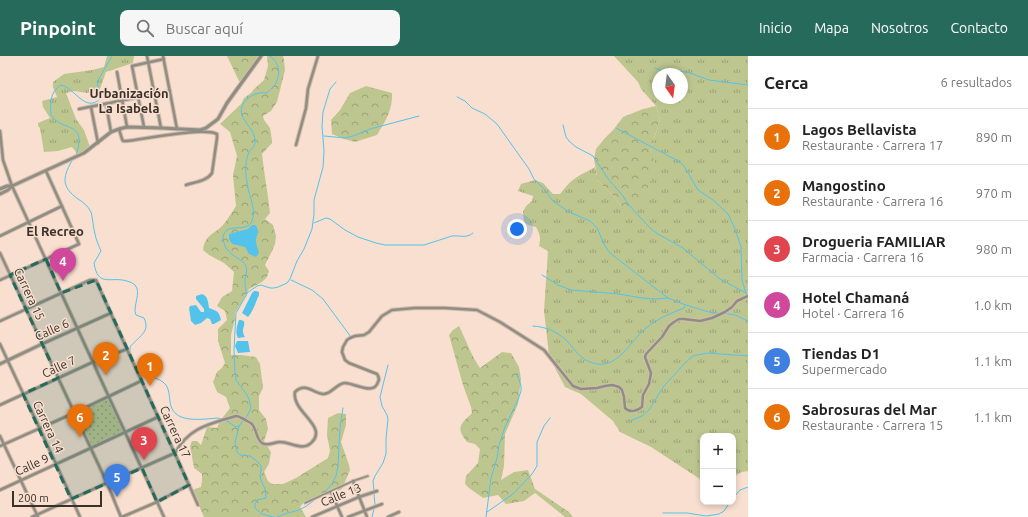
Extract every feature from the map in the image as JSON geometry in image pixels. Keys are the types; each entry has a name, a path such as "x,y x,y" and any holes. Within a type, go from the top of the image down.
{"street":[{"path":"147,56 161,128"},
{"path":"0,189 7,186 12,186 84,153 112,132 120,129 161,128 200,130 206,128 218,119 227,103 261,56"},
{"path":"296,145 306,108 308,89 318,56"},
{"path":"144,128 132,66 163,58 177,129"},
{"path":"116,72 127,128"},
{"path":"79,109 170,91"},
{"path":"106,104 112,132"},
{"path":"91,107 98,142"},
{"path":"120,129 123,141 179,133 205,132 217,134 212,173 205,180 186,185"},
{"path":"0,132 3,160 12,186 164,517"},
{"path":"0,280 79,244 46,171"},
{"path":"0,194 12,186"},
{"path":"0,236 62,206"},
{"name":"Carrera 15","path":"0,253 107,483 121,517"},
{"name":"Carrera 17","path":"61,293 90,280 96,280 126,349 176,453 198,505"},
{"path":"0,321 61,293"},
{"path":"32,517 38,516 71,499 176,453 188,435 205,425 236,416 239,416 252,424 258,439 266,445 282,442 304,447 308,446 314,440 316,431 314,425 299,408 295,399 295,392 302,388 314,390 323,394 328,393 343,383 364,388 374,387 378,384 379,376 377,374 349,363 345,360 342,352 347,340 369,332 382,316 392,310 445,308 477,310 500,322 544,350 573,386 587,389 616,386 622,390 625,408 630,411 635,411 642,407 643,395 651,378 651,373 645,360 646,354 662,337 669,326 679,319 700,321 712,318 725,312 737,301 748,296"},
{"name":"Calle 6","path":"0,364 111,313"},
{"name":"Carrera 14","path":"0,344 80,517"},
{"name":"Calle 7","path":"0,405 93,362 126,349"},
{"path":"0,446 142,381"},
{"name":"Calle 9","path":"0,490 158,417"},
{"path":"0,436 38,516"},
{"path":"304,503 353,481 368,476"},
{"path":"353,481 367,517"},
{"path":"121,517 157,502 189,485"},
{"name":"Calle 13","path":"312,517 377,491"},
{"path":"331,492 342,517"},
{"path":"348,517 382,504"},
{"path":"388,517 399,512"}],"highlighted area":[{"path":"46,259 61,293 96,280 189,485 157,502 142,468 71,499 23,394 58,378 10,275"}],"shaded area":[{"path":"0,253 10,275 0,280"}],"green space":[{"path":"107,56 134,56 133,63 106,72 100,89 87,93 74,91 66,93 76,119 84,130 90,147 79,156 72,147 58,151 44,152 38,123 50,118 43,107 42,101 57,97 53,87 53,82 64,74 104,67"},
{"path":"227,56 263,56 244,81 239,81"},
{"path":"267,56 283,56 285,70 277,102 271,111 263,116 270,128 272,140 272,143 262,154 270,213 265,219 273,225 276,236 275,244 265,265 269,271 267,277 262,282 249,289 235,313 231,335 231,355 256,357 260,364 263,388 259,396 259,410 266,419 268,429 264,441 271,452 269,464 264,472 268,481 272,484 283,484 296,478 328,458 330,451 327,435 328,418 338,413 346,414 346,425 341,442 350,470 342,489 332,494 316,497 304,502 300,507 306,517 204,517 192,490 201,487 202,474 194,468 190,446 192,441 197,441 201,445 207,427 217,428 220,421 230,408 226,397 217,392 213,382 217,372 225,363 218,341 218,329 227,320 225,311 217,306 222,297 232,291 234,272 224,263 203,250 208,237 223,225 236,206 233,175 237,156 230,132 220,124 241,104 244,98 264,80 268,66"},
{"path":"614,56 748,56 748,471 736,475 736,433 700,433 700,479 651,447 620,432 613,421 581,394 565,387 549,355 544,311 548,251 539,246 540,236 536,227 528,225 524,222 523,212 526,206 532,201 533,196 518,191 521,184 535,180 543,183 553,194 560,194 574,179 595,167 598,181 622,207 648,189 651,177 650,152 660,120 654,104 688,104 688,68 652,68 652,101 641,89 638,82"},
{"path":"366,86 392,93 390,110 377,135 355,142 332,134 331,120 340,110 350,93"},
{"path":"656,106 660,120 650,152 656,164 648,189 629,207 622,207 598,181 594,159 596,149 623,117 643,109"},
{"path":"459,326 471,353 480,368 502,352 511,353 519,367 521,379 518,404 505,434 504,466 501,480 514,472 528,470 535,489 569,512 573,517 565,517 535,493 524,501 506,504 498,495 483,498 465,484 466,476 478,463 480,449 475,444 467,442 460,429 462,423 472,413 449,335"},
{"path":"109,396 125,431 90,448 74,413"}],"water":[{"path":"252,225 255,225 258,230 256,242 259,253 256,257 249,254 245,247 232,244 229,239 229,234 248,229"},
{"path":"254,291 259,292 259,295 248,317 242,313"},
{"path":"202,294 207,298 209,308 218,313 221,320 214,324 212,324 210,319 207,318 201,323 195,325 191,321 190,306 196,305 201,312 204,312 204,309 196,299 196,296"},
{"path":"239,320 244,322 243,331 245,337 238,338 236,331"},
{"path":"237,341 248,341 250,352 238,353 235,346"}],"waterway":[{"path":"76,155 79,144 77,132 62,124 51,115 51,102 53,94 61,85 71,90 85,102 95,103 100,99 97,82 112,56"},
{"path":"270,56 275,61 279,72 276,83 267,93 249,97 243,105 241,111 242,116 252,131 255,142 254,147 249,152 246,167 246,178 253,207 252,221 246,227 232,228 228,230 225,232 223,240 227,250 245,264 247,269 245,279 247,294 236,313 234,350 236,380 247,395 251,408 239,426 235,443 237,452 240,455 250,456 261,466 260,475 265,489 266,498 257,500 255,508 262,514 274,517"},
{"path":"688,72 709,80 748,85"},
{"path":"247,293 257,286 261,285 274,288 287,283 304,249 312,229 314,200 323,167 323,112 330,89 336,82"},
{"path":"457,97 465,101 472,108 485,114 497,124 529,169 534,179 553,201 569,212 590,221 597,228 605,246 610,253 668,298 712,313 721,313"},
{"path":"324,136 345,138 370,129 419,116"},
{"path":"563,125 566,137 569,141 576,147 593,156 609,180 628,204 651,229 683,248 720,279 748,295"},
{"path":"616,128 680,162 684,166 698,190 713,200 728,214 741,247 742,280 746,293"},
{"path":"73,159 65,176 66,185 68,190 85,204 91,212 95,236 101,251 94,263 98,276 106,280 127,281 135,285 137,288 138,292 135,312 136,315 144,318 146,327 143,334 130,347 130,351"},
{"path":"314,223 326,218 330,219 358,237 385,245 424,245 452,236 465,236 473,233"},
{"path":"542,275 558,285 571,290 619,294 642,298 668,298"},
{"path":"291,280 312,290 323,299 351,337"},
{"path":"533,326 547,328 555,332 566,340 584,359 593,363 602,364 609,363 616,359 640,333 650,325 664,316 684,308 685,306"},
{"path":"724,313 735,315 748,321"},
{"path":"630,421 642,416 649,410 664,386 693,356 707,353 748,356"},
{"path":"374,491 373,481 383,463 386,454 388,419 380,397 388,365"},
{"path":"137,369 144,374 160,380 166,385 171,406 178,416 191,419 222,419"},
{"path":"486,517 491,478 499,445 505,427 521,391 517,373"},
{"path":"323,494 332,484 336,476 343,408"},
{"path":"487,512 513,494 532,474 537,466 537,442 544,426 550,418"},
{"path":"225,420 236,427 239,426"},
{"path":"736,495 740,490 748,487"},
{"path":"372,517 375,505 374,494"},
{"path":"277,517 302,509 318,497"},
{"path":"663,513 687,513 706,516 719,514 724,511 728,505"}],"place":[{"name":"Hotel Chamaná","path":"63,281"},
{"name":"Mangostino","path":"106,375"},
{"name":"Lagos Bellavista","path":"150,386"},
{"name":"Sabrosuras del Mar","path":"80,437"},
{"name":"Drogueria FAMILIAR","path":"144,460"},
{"name":"Tiendas D1","path":"117,497"}],"district":[{"name":"Urbanización La Isabela","path":"129,100"},
{"name":"El Recreo","path":"55,231"}]}
